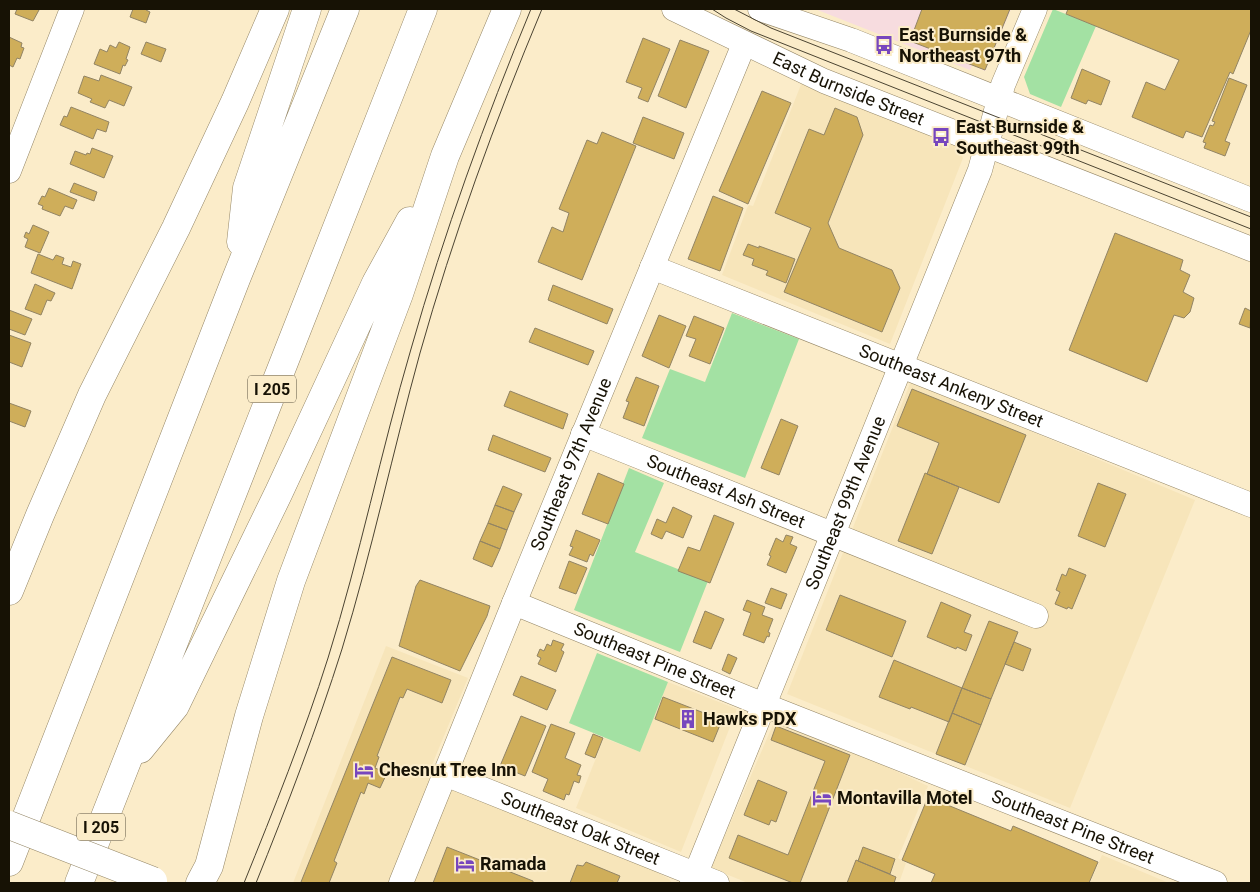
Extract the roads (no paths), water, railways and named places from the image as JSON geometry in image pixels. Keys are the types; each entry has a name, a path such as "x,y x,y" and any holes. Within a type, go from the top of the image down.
{"main road":[{"path":"9,591 92,395 176,228 235,102 275,9"},
{"path":"236,279 247,188 308,9"},
{"path":"9,862 236,279 345,9"},
{"name":"I 205","path":"79,883 423,9"},
{"path":"200,883 209,866 249,716 291,581 399,294 445,156 507,9"},
{"path":"123,770 175,706 275,501 376,283 445,156"},
{"path":"9,826 153,881"}],"street":[{"path":"9,171 72,9"},
{"name":"East Burnside Street","path":"674,9 824,81 1251,249"},
{"path":"760,9 851,40 996,110 1250,195"},
{"name":"Southeast 99th Avenue","path":"702,880 764,705 977,178 988,145 1003,85 1035,9"},
{"name":"Southeast 97th Avenue","path":"401,883 744,44"},
{"name":"Southeast Ankeny Street","path":"652,267 1251,505"},
{"name":"Southeast Ash Street","path":"583,434 1036,616"},
{"name":"Southeast Pine Street","path":"514,603 764,705 1215,883"},
{"name":"Southeast Oak Street","path":"445,774 702,880"}],"tram line":[{"path":"244,883 299,743 340,620 400,387 451,220 497,93 531,9"},
{"path":"256,883 301,767 342,649 420,353 446,266 491,136 542,9"},
{"path":"712,9 751,31 1251,229"},
{"path":"734,9 771,28 1251,217"}],"place":[{"name":"East Burnside & Northeast 97th","path":"884,45"},
{"name":"East Burnside & Southeast 99th","path":"941,137"},
{"name":"Hawks PDX","path":"688,719"},
{"name":"Chesnut Tree Inn","path":"364,770"},
{"name":"Montavilla Motel","path":"822,798"},
{"name":"Ramada","path":"465,864"}]}
